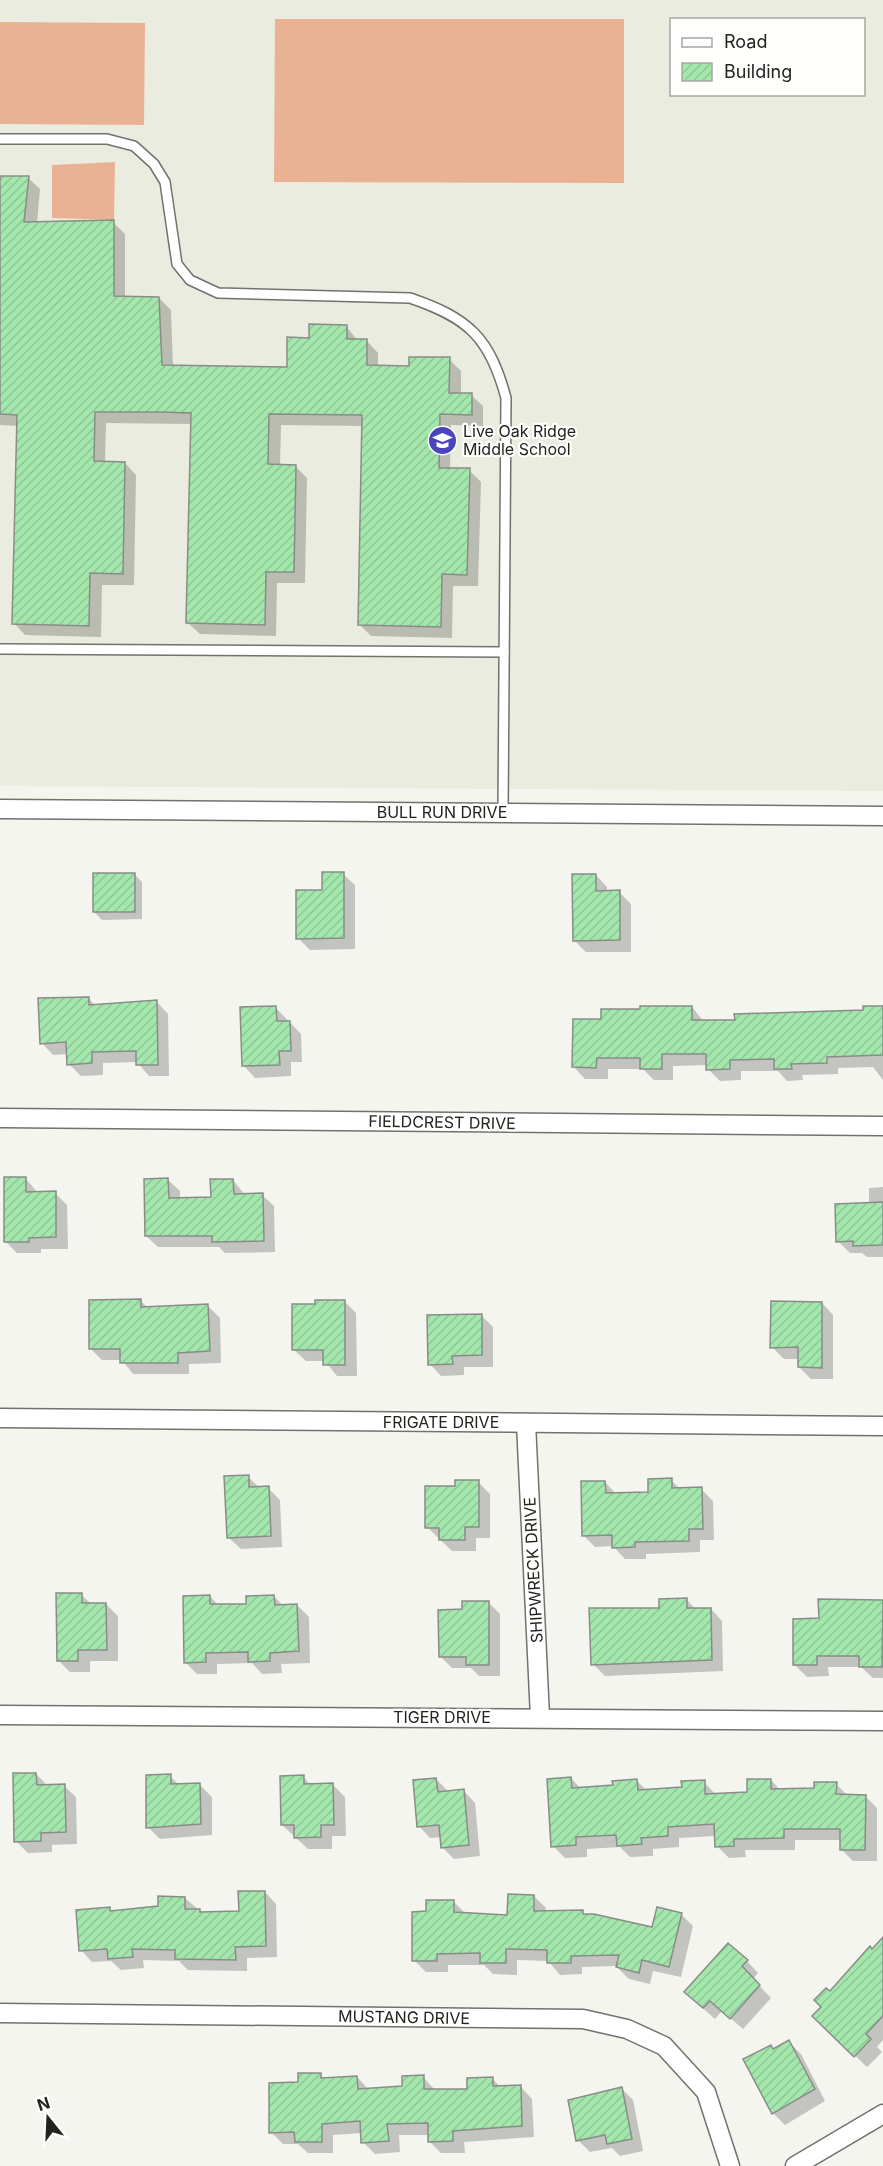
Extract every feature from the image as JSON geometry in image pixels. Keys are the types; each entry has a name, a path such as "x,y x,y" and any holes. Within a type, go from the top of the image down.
{"street":[{"name":"BULL RUN DRIVE","path":"0,809 883,816"},
{"name":"FIELDCREST DRIVE","path":"0,1118 883,1126"},
{"name":"FRIGATE DRIVE","path":"0,1418 883,1425"},
{"name":"SHIPWRECK DRIVE","path":"526,1423 540,1718"},
{"name":"TIGER DRIVE","path":"0,1715 883,1722"},
{"name":"MUSTANG DRIVE","path":"0,2013 583,2019 627,2029 664,2046 706,2092 730,2166"},
{"path":"795,2166 883,2114"}],"lane":[{"path":"0,139 107,139 134,146 154,164 165,182 177,264 190,280 218,293 410,297 440,308 466,323 491,355 506,398 503,813"},
{"path":"0,649 504,652"}],"shaded area":[{"name":"Live Oak Ridge Middle School","path":"0,0 883,0 883,791 0,786"},
{"path":"275,19 624,19 624,183 274,182"},
{"path":"0,22 145,23 144,125 0,124"},
{"path":"115,162 114,220 52,218 52,165"}],"building":[{"name":"Live Oak Ridge Middle School","path":"0,176 29,176 24,222 114,220 114,296 159,297 162,365 287,367 287,337 309,338 309,324 347,325 347,339 367,339 367,365 409,366 409,357 450,357 449,393 472,393 472,415 440,414 439,468 470,468 467,575 442,574 441,627 358,625 362,415 269,414 268,464 296,465 294,572 266,572 265,625 186,623 191,413 160,412 95,412 94,461 125,462 123,574 90,573 89,626 12,624 17,415 0,414"},
{"path":"322,872 344,872 344,938 296,939 296,890 322,890"},
{"path":"93,873 135,873 135,912 93,912"},
{"path":"572,874 596,874 596,891 620,890 620,940 573,941"},
{"path":"89,997 89,1005 157,1000 158,1065 136,1065 136,1051 92,1052 92,1063 67,1065 66,1042 40,1044 38,998"},
{"path":"276,1006 277,1021 290,1021 291,1051 279,1051 280,1065 242,1066 240,1007"},
{"path":"640,1006 692,1006 692,1020 735,1020 734,1014 863,1010 863,1006 883,1006 883,1055 827,1057 827,1063 791,1064 792,1069 774,1069 774,1059 730,1060 730,1069 706,1070 706,1054 662,1054 662,1069 640,1069 640,1058 597,1058 596,1068 572,1067 573,1019 601,1019 601,1009 640,1009"},
{"path":"4,1177 26,1177 26,1192 56,1191 56,1237 29,1238 29,1242 4,1242"},
{"path":"168,1178 169,1198 211,1197 210,1179 233,1179 234,1194 263,1193 264,1241 212,1242 212,1236 145,1236 144,1179"},
{"path":"883,1202 883,1245 853,1246 853,1241 836,1242 835,1204"},
{"path":"141,1299 141,1307 208,1304 210,1351 178,1353 178,1363 120,1363 120,1349 89,1349 89,1300"},
{"path":"315,1300 345,1300 345,1365 323,1365 323,1350 292,1350 292,1304 315,1304"},
{"path":"771,1301 822,1302 822,1368 798,1367 798,1347 770,1348"},
{"path":"482,1314 482,1355 452,1356 453,1364 428,1365 427,1315"},
{"path":"249,1475 249,1487 269,1486 271,1536 227,1538 224,1476"},
{"path":"672,1478 672,1488 702,1487 703,1529 689,1529 689,1541 635,1542 635,1547 612,1548 612,1535 582,1536 581,1481 605,1481 606,1493 648,1492 648,1479"},
{"path":"455,1480 479,1480 479,1527 465,1527 465,1540 439,1540 439,1528 425,1528 425,1486 455,1486"},
{"path":"56,1593 82,1593 82,1603 106,1603 107,1650 78,1650 78,1661 57,1661"},
{"path":"210,1595 210,1604 246,1604 246,1596 274,1595 275,1605 297,1604 299,1651 270,1653 270,1661 248,1662 248,1652 206,1653 206,1662 184,1663 183,1596"},
{"path":"687,1598 687,1608 711,1608 712,1660 591,1665 589,1608 659,1608 659,1599"},
{"path":"818,1599 883,1600 882,1667 859,1667 859,1656 817,1656 817,1665 793,1665 793,1619 819,1618"},
{"path":"462,1601 489,1601 489,1665 466,1665 466,1657 439,1657 438,1610 462,1609"},
{"path":"13,1773 36,1773 37,1785 65,1784 66,1832 41,1833 41,1841 14,1842"},
{"path":"171,1774 171,1784 200,1783 201,1824 146,1828 146,1775"},
{"path":"304,1775 304,1784 333,1783 334,1825 321,1825 321,1837 294,1838 294,1825 281,1825 280,1776"},
{"path":"571,1777 572,1788 613,1785 612,1781 637,1779 638,1790 682,1787 681,1781 705,1780 705,1794 747,1792 747,1779 771,1779 771,1789 814,1788 814,1782 837,1782 836,1794 866,1795 865,1850 840,1850 840,1829 784,1829 784,1838 734,1839 734,1846 715,1847 714,1824 668,1827 668,1836 641,1838 642,1844 617,1846 616,1835 576,1837 576,1845 551,1847 547,1779"},
{"path":"436,1778 438,1792 464,1789 469,1845 441,1848 439,1825 417,1827 413,1780"},
{"path":"238,1891 265,1891 266,1946 235,1947 236,1960 175,1959 175,1950 132,1949 133,1957 108,1959 107,1949 79,1951 76,1910 110,1907 110,1911 158,1906 158,1896 185,1897 185,1909 200,1909 200,1912 239,1911"},
{"path":"508,1894 534,1895 534,1911 583,1910 583,1914 594,1914 652,1927 657,1907 682,1913 669,1967 642,1960 639,1973 616,1967 619,1955 571,1956 571,1963 547,1963 547,1950 506,1949 506,1963 480,1963 480,1953 437,1954 437,1961 412,1961 412,1912 426,1911 426,1900 454,1900 454,1912 507,1915"},
{"path":"883,1937 883,2016 866,2034 871,2039 854,2057 812,2016 821,2007 814,2000 826,1988 830,1991 870,1946 872,1949"},
{"path":"728,1943 748,1960 742,1966 760,1985 730,2019 710,2001 703,2008 684,1992"},
{"path":"789,2040 815,2089 772,2114 743,2059 771,2045 773,2049"},
{"path":"298,2073 321,2073 321,2078 357,2076 358,2089 402,2086 402,2076 424,2075 424,2089 467,2089 467,2078 493,2077 493,2086 521,2085 522,2126 453,2131 453,2141 428,2142 428,2123 387,2124 389,2141 361,2143 360,2121 322,2124 322,2142 295,2142 294,2132 269,2133 269,2083 298,2082"},
{"path":"622,2087 632,2139 607,2144 605,2135 576,2141 568,2100"}],"place":[{"name":"Live Oak Ridge Middle School","path":"442,440"}]}
